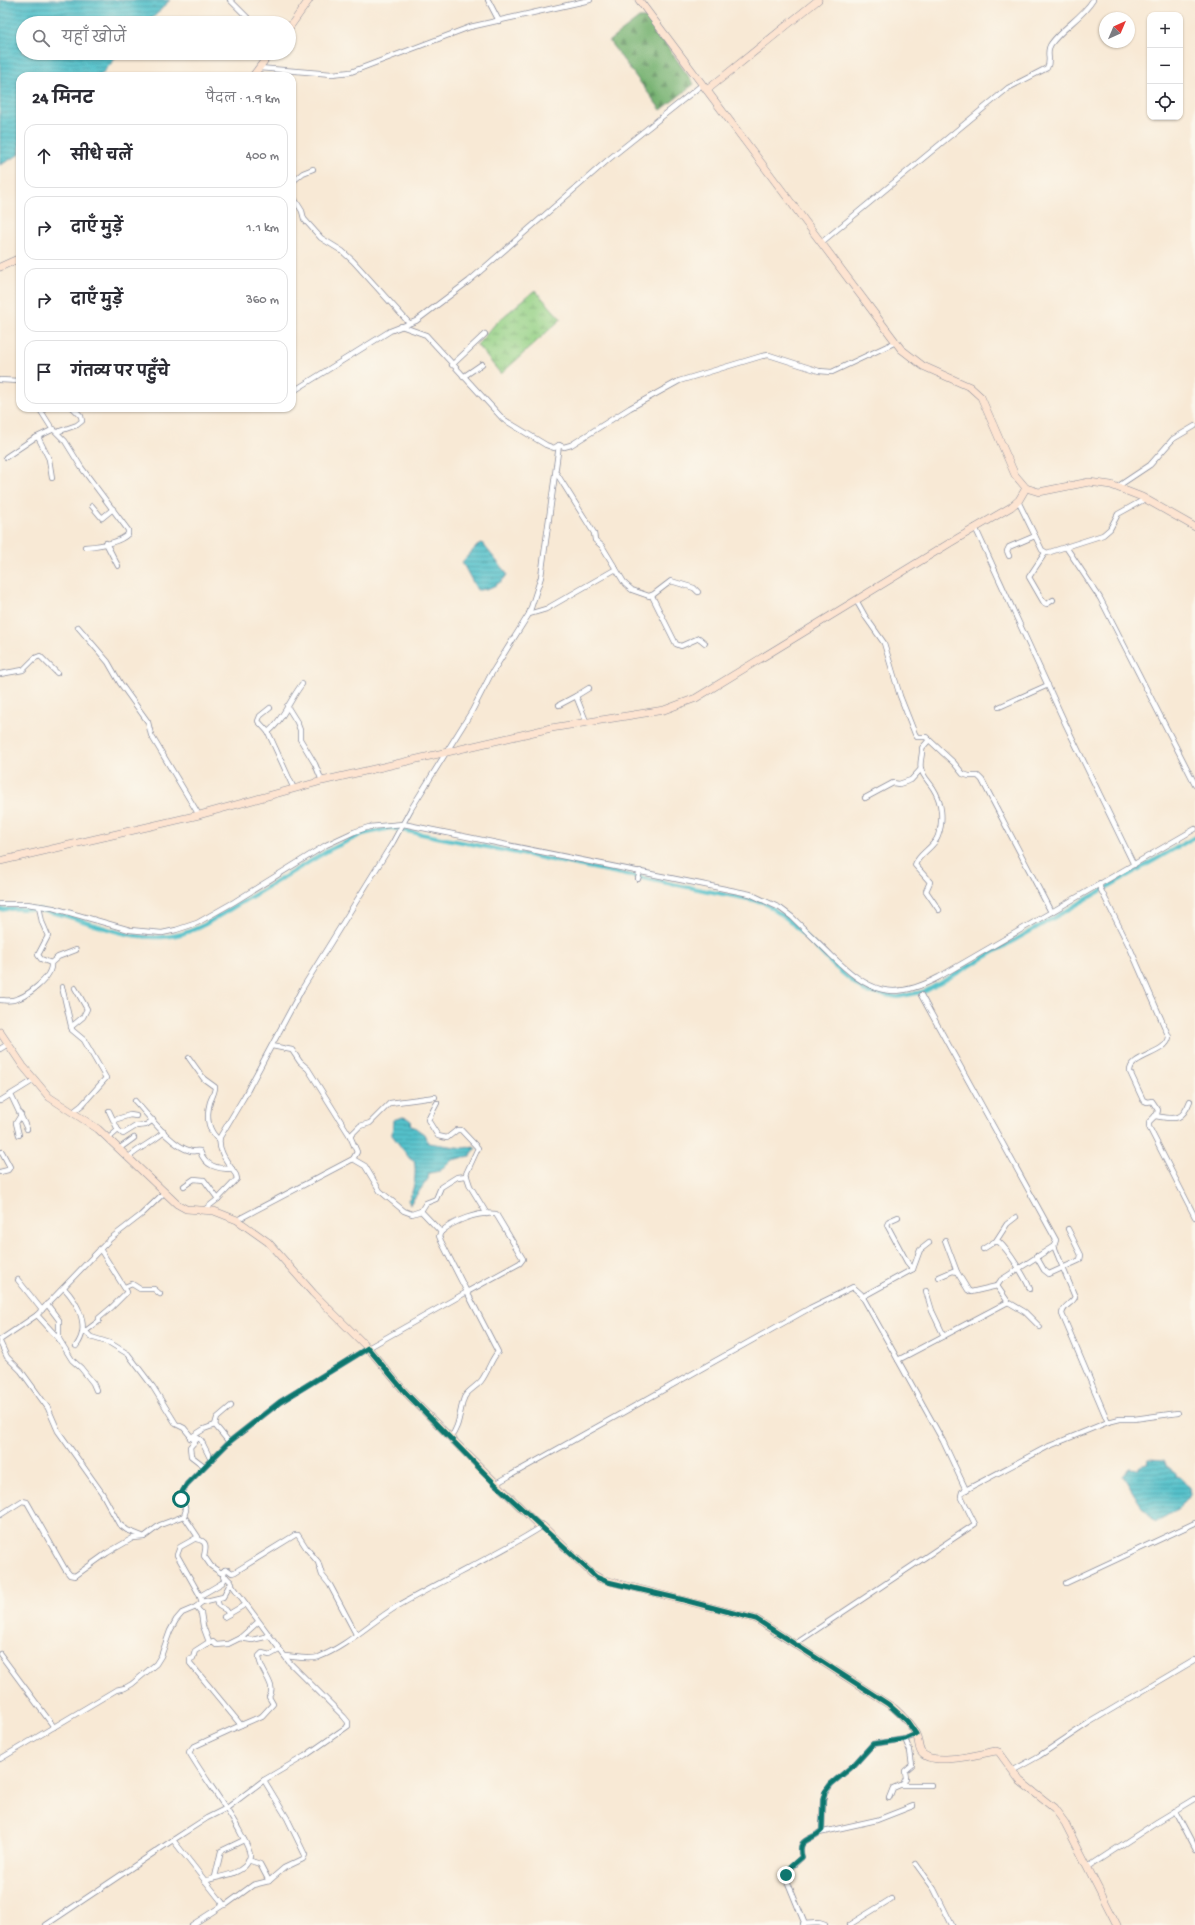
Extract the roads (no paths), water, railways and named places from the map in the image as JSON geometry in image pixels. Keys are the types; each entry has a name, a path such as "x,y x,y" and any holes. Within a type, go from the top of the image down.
{"street":[{"path":"230,0 246,16"},
{"path":"296,18 309,0"},
{"path":"488,0 499,21"},
{"path":"259,68 332,74 350,72 470,27 590,0"},
{"path":"639,0 901,349 923,366 970,387 981,397 1015,475 1026,488 1039,492 1089,482 1117,486 1146,499 1195,527"},
{"path":"707,90 818,0"},
{"path":"822,242 1008,88 1047,68 1050,62 1048,51 1052,43 1083,14 1093,0"},
{"path":"256,72 265,60"},
{"path":"296,390 401,326 416,321 469,281 609,159 703,84"},
{"path":"296,179 303,173 313,169"},
{"path":"296,201 302,211 304,219 321,238 345,254 370,279 409,323"},
{"path":"0,267 16,260"},
{"path":"401,326 426,335 503,419 546,445 554,448 559,445 564,447 571,445 664,388 690,377 762,356 780,358 819,371 832,372 896,342"},
{"path":"452,365 484,334"},
{"path":"463,377 482,364"},
{"path":"0,380 16,381"},
{"path":"42,412 51,427 56,430 66,441 81,467 126,527 128,534 114,542 85,547"},
{"path":"6,457 38,437 56,430 77,425 82,421 81,416 77,412"},
{"path":"1117,486 1150,465 1173,438 1195,426"},
{"path":"38,437 49,460 52,478"},
{"path":"219,1140 302,989 398,834 437,765 447,752 502,656 529,614 541,577 559,445"},
{"path":"556,473 558,479 594,533 595,540 602,546 630,589 647,596 652,596 671,581 689,586 698,592"},
{"path":"0,861 199,815 322,781 447,752 586,721 664,710 696,698 975,527 1003,513 1018,501 1026,488"},
{"path":"1053,600 1047,604 1044,603 1029,577 1045,554 1103,535 1110,529 1118,514 1146,499"},
{"path":"1018,501 1045,554"},
{"path":"92,506 102,518 113,509"},
{"path":"975,527 1114,828 1134,865"},
{"path":"1009,556 1007,551 1009,547 1035,536"},
{"path":"106,543 118,566"},
{"path":"1066,547 1100,598 1195,784"},
{"path":"529,614 546,609 616,569"},
{"path":"652,596 676,644 681,646 700,638 705,643"},
{"path":"856,600 884,643 900,696 915,734 917,737 926,737 952,761 963,774 978,776 982,780 1051,912"},
{"path":"78,627 108,662 120,683 148,722 151,735 199,815"},
{"path":"0,674 22,670 35,658 40,656 57,673"},
{"path":"268,732 277,724 302,684"},
{"path":"999,707 1048,685"},
{"path":"559,705 589,688"},
{"path":"576,696 586,721"},
{"path":"287,706 297,722 300,730 300,739 315,764 322,781"},
{"path":"270,708 260,716 258,721 268,732 288,790"},
{"path":"865,798 893,783 899,784 911,780 921,769 923,755 922,748 929,740"},
{"path":"921,769 934,789 941,810 940,830 937,840 915,865 930,882 926,891 939,910"},
{"path":"0,904 39,907 130,930 162,933 197,923 234,902 320,848 354,832 369,827 402,825 556,856 639,875 732,889 764,899 792,917 858,980 879,989 906,990 924,984 1051,912 1101,888 1134,865 1195,829"},
{"path":"1101,888 1169,1037 1165,1045 1137,1061 1129,1069 1143,1100 1147,1102 1152,1101 1157,1107 1158,1113 1149,1122 1149,1127 1195,1217"},
{"path":"39,907 48,936 38,955 41,959 51,963"},
{"path":"0,1000 17,999 37,986 47,976 51,968 51,963 58,957 76,950"},
{"path":"62,987 68,1008 71,1027 74,1032 84,1040 106,1078 82,1105 73,1112"},
{"path":"71,1027 83,1017 87,1009 75,988"},
{"path":"921,995 1056,1240 1054,1246 1075,1297 1074,1300 1064,1308 1062,1314 1108,1422"},
{"path":"0,1032 34,1080 49,1097 91,1123 120,1148 182,1207 204,1210 237,1220 268,1242 313,1293 368,1348 405,1392 495,1484 538,1524 543,1526 591,1573 601,1580 756,1619 894,1708 907,1721 916,1734 921,1752 929,1759 947,1759 996,1751 1001,1754 1012,1771 1029,1790 1057,1811 1065,1823 1117,1925"},
{"path":"0,1049 8,1044"},
{"path":"237,1220 353,1159 357,1150 350,1136 308,1070 300,1062 294,1051 291,1049 272,1046"},
{"path":"189,1058 204,1079 215,1087 209,1109 208,1122 212,1133 219,1140 221,1151 237,1177 236,1182 204,1210"},
{"path":"0,1101 34,1080"},
{"path":"11,1095 27,1129"},
{"path":"350,1136 360,1126 370,1122 390,1103 435,1097"},
{"path":"135,1101 164,1132 185,1149 192,1152 200,1151 201,1156 214,1167 220,1169 232,1169"},
{"path":"1156,1116 1173,1118 1181,1117 1186,1111 1190,1101"},
{"path":"437,1103 428,1120 438,1136 447,1138 457,1130 461,1130 478,1148 468,1168 467,1176 470,1186 487,1214"},
{"path":"109,1111 118,1130 125,1134 136,1126 146,1125 153,1120"},
{"path":"19,1135 16,1123 21,1115"},
{"path":"114,1120 136,1116"},
{"path":"109,1138 118,1130"},
{"path":"129,1157 137,1150 155,1140 164,1132"},
{"path":"120,1148 134,1138"},
{"path":"0,1172 10,1169 2,1152"},
{"path":"353,1159 365,1166 380,1191 404,1211 412,1214 421,1211 426,1204 436,1199 441,1186 457,1177 467,1176"},
{"path":"184,1186 194,1179 204,1180 218,1199"},
{"path":"144,1537 127,1530 119,1524 102,1493 58,1431 48,1408 21,1371 7,1357 0,1341 37,1316 115,1235 145,1212 165,1192"},
{"path":"421,1211 441,1232"},
{"path":"184,1516 186,1510 181,1499 183,1489 229,1442 280,1402 368,1348 467,1292 520,1263 523,1259 497,1215 487,1214 456,1221 441,1232 439,1236 441,1241 467,1292 498,1352 480,1382 464,1396 459,1411 457,1428 450,1438"},
{"path":"898,1217 889,1221 887,1225 907,1262 913,1269"},
{"path":"983,1249 996,1241 1007,1224 1016,1217"},
{"path":"1036,1256 1044,1270 1049,1274 1077,1262 1082,1258 1068,1229"},
{"path":"945,1240 957,1272 968,1290 971,1292 997,1286"},
{"path":"996,1241 1002,1244 1018,1270 1025,1276 1030,1289"},
{"path":"862,1297 913,1269 920,1250 929,1243"},
{"path":"997,1286 1000,1280 1054,1246"},
{"path":"76,1346 84,1332 127,1294 125,1287 100,1250"},
{"path":"939,1277 953,1271 957,1272"},
{"path":"18,1280 42,1310"},
{"path":"125,1287 132,1284 140,1289 154,1289 160,1294"},
{"path":"997,1286 1008,1302 1025,1312 1040,1326"},
{"path":"495,1484 850,1287 855,1287 943,1441 966,1490"},
{"path":"64,1288 71,1296 81,1315 84,1332 91,1337 110,1343 128,1354 153,1387 176,1424 184,1428 192,1440 198,1438"},
{"path":"926,1291 933,1315 944,1336"},
{"path":"898,1360 1008,1302"},
{"path":"48,1304 59,1320 59,1339"},
{"path":"37,1316 59,1339 72,1360 81,1368 93,1383 96,1390"},
{"path":"215,1425 217,1418 231,1406"},
{"path":"795,1644 975,1524 961,1494 966,1490 1047,1447 1108,1422 1120,1418 1134,1419 1178,1413"},
{"path":"215,1425 229,1442"},
{"path":"190,1438 204,1429 215,1425"},
{"path":"198,1438 201,1440 211,1460"},
{"path":"198,1438 190,1447 192,1456 204,1466"},
{"path":"0,1515 22,1501 27,1502 64,1569 72,1576 78,1575 107,1553 133,1538 144,1537 160,1525 184,1516"},
{"path":"184,1516 194,1529 198,1537 196,1539"},
{"path":"1066,1583 1195,1523"},
{"path":"287,1659 318,1657 396,1607 522,1540 543,1526"},
{"path":"202,1602 177,1555 180,1547 196,1539 201,1540 207,1548 204,1556 211,1566 221,1573 224,1570 228,1570 232,1573 294,1535 298,1535 318,1562 322,1575 330,1585 356,1634"},
{"path":"0,1759 116,1690 125,1688 132,1684 156,1664 161,1656 176,1620 182,1613 196,1607 202,1602 217,1599 225,1595 232,1583 226,1577 223,1577 224,1570"},
{"path":"200,1596 222,1583 226,1577"},
{"path":"46,1925 173,1840 207,1818 226,1808 264,1780 337,1735 349,1724 279,1650 246,1604 238,1596 232,1585 229,1586"},
{"path":"217,1599 219,1606 229,1614"},
{"path":"224,1617 246,1604"},
{"path":"196,1607 201,1613 203,1626 209,1640 208,1644"},
{"path":"241,1726 190,1663 195,1651 202,1645 213,1642 216,1645 228,1644 240,1638 258,1622"},
{"path":"240,1638 252,1640 269,1636"},
{"path":"205,1881 235,1872 246,1865 250,1854 226,1808 189,1750 262,1716 273,1704 269,1697 273,1690 272,1686 260,1666 259,1656 262,1653 270,1655 279,1650"},
{"path":"0,1654 54,1727"},
{"path":"1012,1771 1039,1756 1090,1722 1195,1660"},
{"path":"819,1833 823,1823 824,1794 831,1784 854,1765 873,1744 905,1739 916,1734"},
{"path":"903,1784 906,1778 905,1771 912,1765 910,1750 905,1739"},
{"path":"173,1840 224,1905 252,1885 269,1881 284,1868 303,1859 305,1855 287,1818 264,1780"},
{"path":"889,1798 893,1788 903,1784 931,1785"},
{"path":"1088,1867 1195,1799"},
{"path":"825,1925 818,1923 803,1924 802,1916 788,1883 786,1872 801,1858 800,1851 802,1843 819,1833 877,1820 913,1806"},
{"path":"1175,1811 1195,1849"},
{"path":"215,1877 221,1851 244,1840"},
{"path":"248,1860 260,1864 269,1881"},
{"path":"916,1864 934,1889 952,1925"},
{"path":"849,1925 891,1899"},
{"path":"192,1925 221,1907 222,1902"}],"water":[{"path":"0,0 170,0 155,16 16,16 16,60 114,60 103,72 16,72 16,156 0,165"},
{"path":"480,543 483,544 507,574 494,586 477,590 462,562"},
{"path":"403,1117 412,1122 410,1124 424,1134 428,1143 464,1148 474,1146 476,1148 470,1156 452,1160 440,1171 429,1173 428,1179 410,1204 408,1200 412,1193 414,1182 414,1161 410,1159 392,1135 393,1120"},
{"path":"1148,1459 1164,1460 1167,1467 1176,1474 1176,1477 1182,1479 1190,1488 1188,1499 1183,1504 1155,1522 1139,1502 1123,1476 1130,1468 1138,1469 1140,1465 1147,1463"}],"waterway":[{"path":"0,910 24,909 48,912 136,936 166,937 181,934 204,925 329,850 363,834 391,828 763,902 789,920 834,966 865,992 898,997 926,991 1195,837"}]}
